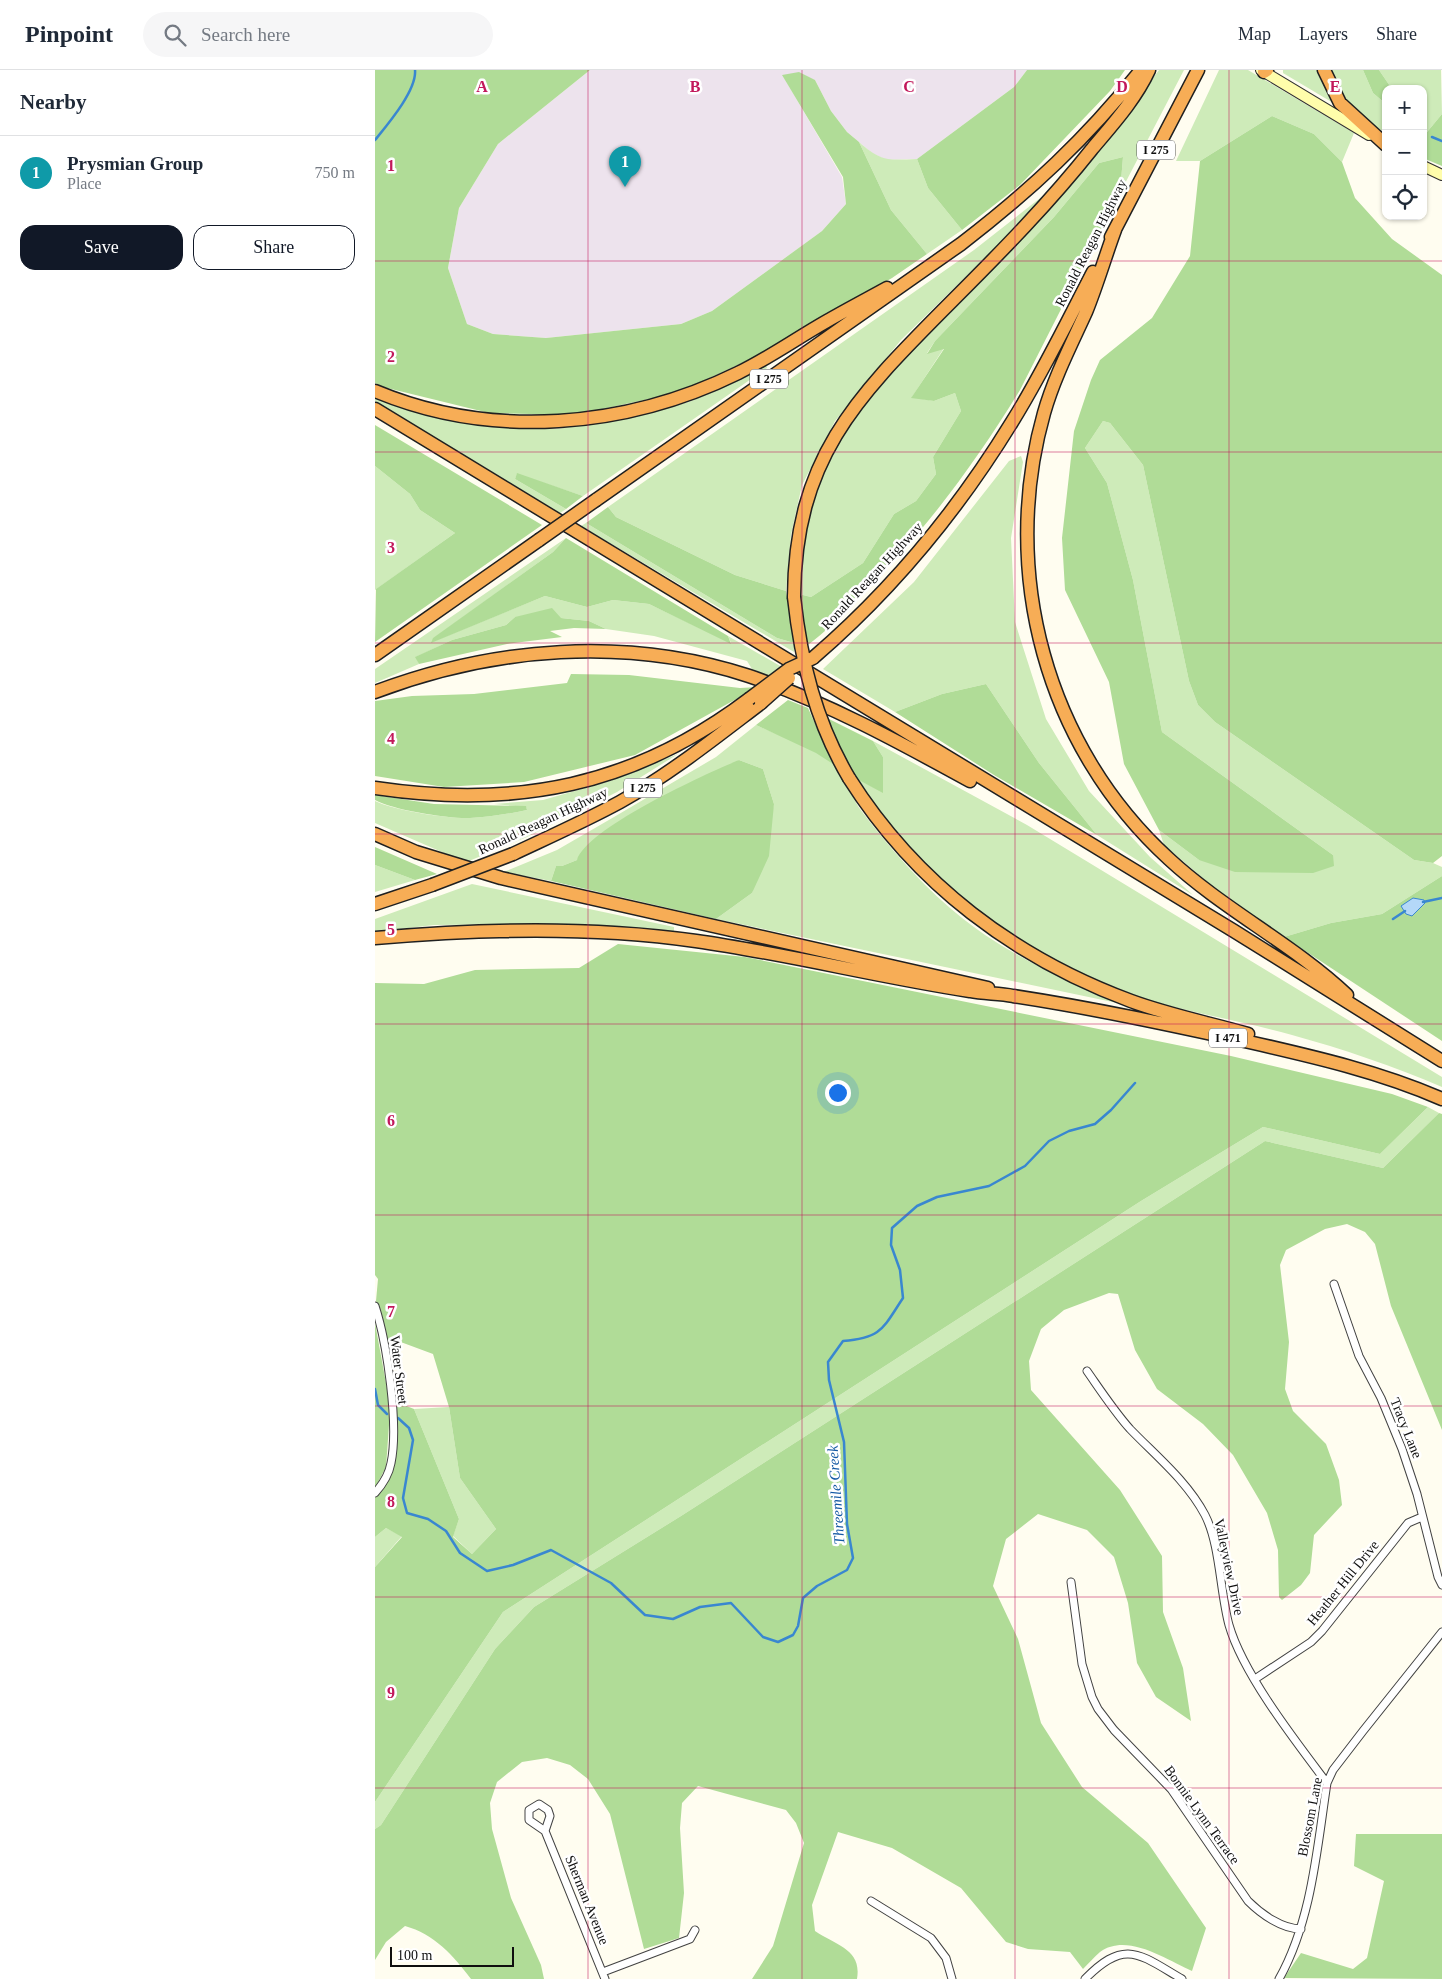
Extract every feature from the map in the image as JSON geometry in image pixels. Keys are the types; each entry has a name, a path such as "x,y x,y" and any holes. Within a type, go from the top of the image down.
{"highway":[{"name":"I 275","path":"375,655 941,258 997,216 1048,173 1112,106 1141,70"},
{"path":"1149,70 1139,90 1074,171 1011,241 888,366 851,410 829,445 805,504 797,542 794,597 800,649 815,704 830,744 849,778 875,816 931,880 995,932 1031,954 1090,985 1134,1002 1206,1021 1339,1063"},
{"name":"Ronald Reagan Highway","path":"375,904 432,885 513,854 628,797 684,761 755,701 813,658 859,615 908,564 971,484 1031,389 1198,70"},
{"path":"1324,70 1340,103 1382,141"},
{"path":"1115,230 1087,310 1044,412 1031,473 1027,537 1029,583 1035,625 1050,677 1066,720 1090,762 1135,826 1187,875 1304,960 1343,992 1370,1018"},
{"path":"375,391 436,410 480,419 514,422 575,420 630,412 683,397 738,373 941,258"},
{"path":"375,409 1234,931 1370,1018 1442,1061"},
{"path":"375,692 436,671 514,656 605,651 662,657 747,676 807,699 859,722 979,786 1019,802"},
{"path":"375,788 415,794 475,796 517,794 559,787 609,774 664,752 755,701"},
{"path":"375,834 416,852 501,878 666,917 977,984 1010,995"},
{"path":"375,938 517,930 659,937 757,950 972,992 1010,995"},
{"name":"I 471","path":"1010,995 1210,1034 1339,1063 1396,1080 1442,1099"}],"street":[{"path":"1264,71 1382,143"},
{"path":"1427,168 1442,175"},
{"name":"Tracy Lane","path":"1334,1284 1359,1356 1381,1398 1402,1449 1436,1570 1442,1585"},
{"name":"Water Street","path":"375,1306 383,1339 391,1391 393,1439 391,1464 385,1481 375,1493"},
{"name":"Valleyview Drive","path":"1087,1371 1119,1416 1186,1486 1204,1512 1211,1529 1229,1626 1244,1661 1327,1783"},
{"name":"Heather Hill Drive","path":"1255,1679 1311,1642 1322,1631 1408,1524 1422,1517"},
{"name":"Bonnie Lynn Terrace","path":"1071,1582 1082,1664 1098,1710 1114,1730 1171,1789 1248,1901 1261,1912 1283,1925 1291,1929 1301,1929"},
{"name":"Blossom Lane","path":"1279,1979 1301,1929 1327,1783 1339,1762 1442,1632"},
{"name":"Sherman Avenue","path":"545,1831 604,1976"},
{"path":"871,1901 931,1938 946,1958 952,1979"},
{"path":"604,1976 690,1939 695,1930"},
{"path":"1085,1979 1099,1964 1111,1956 1121,1953 1134,1953 1147,1958 1182,1979"}],"shaded area":[{"path":"590,70 1027,70 1014,87 917,159 886,160 872,153 847,132 831,111 815,80 783,76 842,177 846,204 822,231 712,311 681,324 546,338 493,334 467,324 448,268 459,208 498,144"}],"green space":[{"path":"375,70 590,70 498,144 459,208 448,268 467,324 493,334 546,338 681,324 712,311 822,231 846,204 843,177 782,75 799,72 815,80 831,111 847,132 859,142 891,210 927,254 892,278 757,356 677,393 574,415 489,413 383,387 375,383"},
{"path":"1027,70 1125,70 1110,91 1020,185 962,230 928,188 917,159 1014,87"},
{"path":"1159,70 1184,70 1120,193 1123,157 1099,163 1054,217 935,341 927,353 944,348 912,397 934,401 955,393 961,411 933,457 936,474 916,501 894,514 863,563 811,597 799,594 803,545 820,477 852,419 893,368 1087,167"},
{"path":"1219,70 1248,70 1354,133 1342,162 1314,134 1272,116 1200,161 1176,161"},
{"path":"1283,70 1319,70 1325,88 1335,104 1283,73"},
{"path":"1332,70 1363,70 1373,93 1382,101 1382,130 1368,121 1352,106 1339,89"},
{"path":"1363,70 1379,70 1389,85 1382,85 1382,101 1373,93"},
{"path":"1379,70 1441,70 1442,114 1427,132 1427,85 1389,85"},
{"path":"1442,114 1442,166 1427,160 1427,132"},
{"path":"1272,116 1314,134 1342,162 1355,198 1392,239 1442,275 1442,856 1433,863 1414,860 1215,722 1198,705 1189,681 1143,465 1110,423 1103,421 1085,448 1107,483 1133,580 1162,732 1333,855 1334,866 1313,873 1235,872 1199,860 1159,830 1124,764 1109,682 1065,590 1062,538 1074,431 1091,380 1100,360 1152,318 1190,256 1200,161"},
{"path":"859,142 874,153 885,158 899,160 917,159 928,188 962,230 927,254 891,210"},
{"path":"1123,157 1120,193 1020,390 1003,418 947,498 906,548 841,616 805,647 799,594 811,597 863,563 894,514 916,501 936,474 933,457 961,411 955,393 934,401 911,398 944,349 927,354 935,341 1054,217 1099,163"},
{"path":"1049,191 1001,242 901,340 835,421 802,485 791,535 786,591 735,575 616,517 608,507 974,250"},
{"path":"766,364 767,368 583,496 517,474 515,479 566,509 560,513 375,401 375,397 396,406 490,426 557,429 618,420 689,402 720,389"},
{"path":"1103,421 1110,423 1143,465 1189,681 1198,705 1215,722 1414,860 1433,863 1442,867 1442,876 1382,914 1331,923 1284,937 1225,897 1164,845 1159,830 1199,860 1333,855 1162,732 1133,580 1107,483 1085,448"},
{"path":"375,425 542,525 375,642 376,589 455,533 420,510 410,494 375,466"},
{"path":"1021,456 1023,462 1011,538 1015,622 1046,719 1089,791 1150,857 1193,895 1097,835 1039,763 986,684 942,694 895,712 823,669 914,582 1009,461"},
{"path":"375,466 410,494 420,510 455,533 375,590"},
{"path":"517,473 583,496 566,509 515,479"},
{"path":"608,507 616,517 735,575 786,591 794,643 777,638 586,523"},
{"path":"586,523 777,638 794,643 794,652 581,526"},
{"path":"566,538 553,552 434,638 432,642 545,596 587,607 613,600 649,604 731,643 728,636 782,667 771,677 752,669 747,661 654,636 606,629 589,621 515,617 506,625 452,640 416,657 419,664 375,683 375,669"},
{"path":"566,538 728,636 731,644 649,604 613,600 587,607 545,596 431,643 433,638 553,552"},
{"path":"552,608 561,618 589,621 606,629 574,628 550,631 562,637 507,644 419,664 415,657 452,640 506,625 515,617"},
{"path":"571,674 629,675 740,688 758,687 635,755 524,782 444,787 375,776 375,701 412,696 474,694 567,683"},
{"path":"986,684 1039,763 1097,835 994,775 895,712 942,694"},
{"path":"788,700 808,708 833,764 816,753 756,725"},
{"path":"823,716 873,741 883,757 883,793 853,777"},
{"path":"756,725 819,753 834,764 859,807 895,852 931,891 974,927 1035,964 1079,986 1122,1004 716,919 752,893 774,804 763,769 739,760 577,860 562,866 556,866 551,881 504,872 557,850 614,817 716,757"},
{"path":"873,741 1027,825 1442,1077 1442,1087 1386,1065 1311,1040 1141,998 1087,978 1029,948 975,912 951,893 921,863 871,802 853,777 883,792 883,757"},
{"path":"678,754 617,792 527,837 469,861 458,859 375,823 375,801 407,811 448,817 470,818 506,814 527,810 526,807 494,804 543,800 610,781"},
{"path":"739,760 763,769 774,804 769,856 752,893 716,919 551,881 556,866 562,866 577,860 585,847 624,818 675,789"},
{"path":"375,795 434,804 526,806 527,810 477,818 449,817 383,804 375,800"},
{"path":"375,847 437,874 415,880 375,865"},
{"path":"375,865 415,880 375,892"},
{"path":"1442,876 1442,1041 1284,937 1331,923 1382,914"},
{"path":"472,884 674,927 674,933 547,924 434,925 375,932 375,919"},
{"path":"618,944 745,957 1231,1056 1392,1094 1428,1107 1380,1154 1263,1127 1141,1201 503,1612 375,1802 375,1567 402,1537 386,1528 375,1537 375,1498 384,1487 390,1475 396,1452 394,1401 414,1409 459,1519 453,1537 472,1554 496,1529 460,1478 449,1407 433,1354 398,1341 386,1342 376,1301 378,1279 375,1275 375,983 424,984 475,970 579,968"},
{"path":"1428,1107 1439,1113 1383,1168 1265,1141 681,1516 534,1607 495,1649 381,1825 375,1829 375,1802 503,1612 1141,1201 1263,1127 1380,1154"},
{"path":"1439,1113 1442,1114 1442,1430 1391,1306 1375,1244 1365,1232 1347,1224 1325,1229 1286,1250 1280,1265 1289,1342 1285,1389 1293,1411 1326,1444 1339,1480 1342,1505 1314,1535 1310,1573 1301,1585 1282,1600 1279,1597 1278,1550 1267,1513 1233,1455 1203,1424 1157,1389 1135,1350 1118,1294 1109,1293 1064,1310 1041,1329 1029,1361 1031,1390 1120,1490 1162,1556 1163,1612 1183,1668 1191,1721 1156,1697 1137,1663 1128,1603 1114,1557 1087,1530 1038,1514 1006,1539 993,1586 1018,1639 1041,1723 1082,1787 1148,1843 1206,1928 1192,1971 1159,1955 1134,1946 1122,1945 1111,1947 1100,1952 1083,1969 1070,1952 1028,1949 1006,1942 961,1888 892,1848 838,1832 812,1905 815,1931 846,1949 852,1955 858,1969 857,1979 752,1979 773,1946 804,1843 796,1823 786,1810 698,1786 682,1803 680,1828 684,1893 679,1938 644,1949 610,1814 588,1779 570,1765 547,1758 522,1762 497,1782 490,1803 492,1829 511,1898 541,1965 544,1979 471,1979 442,1946 425,1934 405,1926 386,1942 375,1960 375,1829 381,1825 495,1649 534,1607 681,1516 1265,1141 1383,1168"},
{"path":"375,1323 388,1394 391,1397 386,1467 375,1488"},
{"path":"449,1407 460,1478 496,1529 472,1554 453,1536 459,1519 414,1409"},
{"path":"386,1528 402,1536 375,1567 375,1537"},
{"path":"1356,1834 1442,1834 1442,1979 1284,1978 1301,1953 1353,1969 1367,1958 1384,1881 1354,1866"}],"water":[{"path":"1413,898 1424,900 1425,903 1412,916 1406,914 1401,906"}],"waterway":[{"name":"Threemile Creek","path":"375,140 407,97 415,70"},
{"path":"1432,137 1442,141"},
{"name":"Threemile Creek","path":"1423,902 1442,898"},
{"name":"Threemile Creek","path":"1393,919 1405,911"},
{"name":"Threemile Creek","path":"398,1418 409,1428 413,1440 403,1498 407,1513 428,1519 446,1531 460,1553 487,1571 513,1565 551,1550 611,1583 645,1615 673,1619 700,1607 731,1603 763,1637 778,1642 793,1635 798,1626 803,1598 817,1586 847,1570 853,1558 847,1524 844,1442 829,1380 828,1362 843,1341 856,1340 880,1330 903,1298 900,1270 891,1245 892,1228 917,1206 937,1197 989,1186 1025,1166 1049,1141 1069,1131 1095,1124 1111,1110 1135,1083"},
{"name":"Threemile Creek","path":"375,1389 378,1405 387,1414"}],"place":[{"name":"Prysmian Group","path":"625,187"}]}
